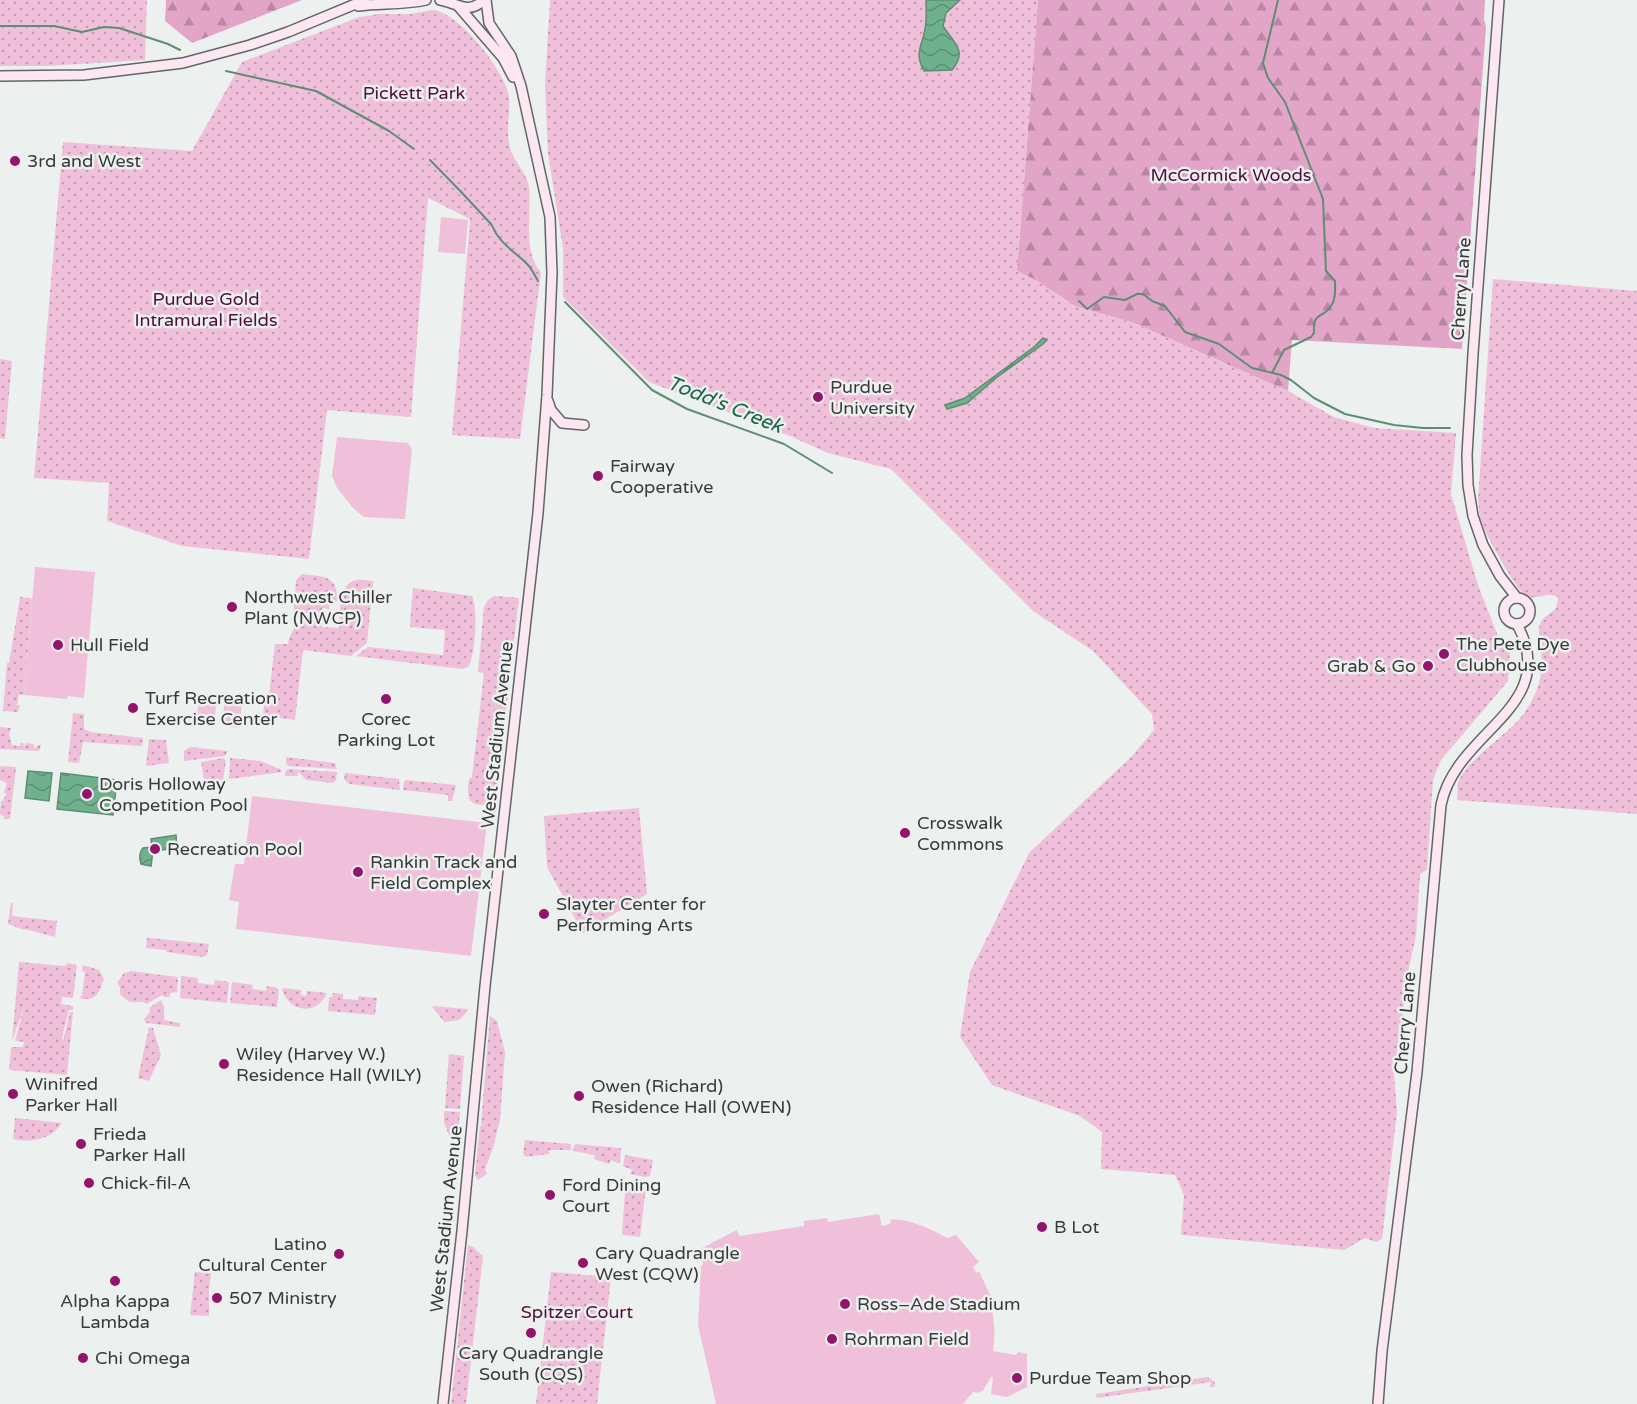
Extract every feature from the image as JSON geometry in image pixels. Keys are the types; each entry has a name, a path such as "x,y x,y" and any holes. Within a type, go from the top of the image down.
{"street":[{"path":"0,76 84,75 183,63 250,45 350,8 365,0"},
{"path":"350,8 426,0"},
{"path":"446,1 459,7 474,7 485,0"},
{"name":"West Stadium Avenue","path":"443,1404 485,986 530,595 546,395 552,237 521,86 514,64 503,43 489,24 485,0"},
{"name":"Cherry Lane","path":"1499,0 1467,455 1468,485 1473,516 1484,545 1500,576 1508,602"},
{"name":"West Stadium Avenue","path":"459,7 503,58 525,107"},
{"path":"546,395 556,418 568,424 584,425"},
{"name":"Cherry Lane","path":"1500,576 1517,598"},
{"path":"1517,624 1527,620 1530,614 1530,606 1525,600 1517,598 1508,602 1504,610 1506,618 1517,624 1527,647 1527,676"},
{"name":"Cherry Lane","path":"1378,1404 1382,1351 1417,1071 1441,805 1448,781 1455,768 1513,705 1527,676 1533,654 1527,620"}],"green space":[{"path":"0,0 147,0 145,60 49,66 0,66"},
{"path":"166,0 302,0 192,43 165,21"},
{"path":"550,0 1038,0 1017,271 1036,280 1075,306 1134,323 1288,391 1334,417 1374,428 1456,433 1451,494 1478,585 1499,639 1510,651 1508,681 1441,760 1433,780 1427,870 1420,874 1416,936 1405,985 1402,1030 1394,1074 1397,1112 1382,1239 1376,1242 1365,1238 1344,1250 1181,1235 1184,1195 1175,1175 1101,1169 1102,1132 1080,1116 992,1085 960,1037 970,972 1029,853 1132,756 1154,730 1152,714 1093,651 1033,611 891,469 828,453 649,382 563,297 563,248 548,154 545,84"},
{"name":"McCormick Woods","path":"1038,0 1485,0 1486,27 1462,349 1292,340 1288,391 1134,323 1075,306 1036,280 1017,271"},
{"name":"Purdue Gold Intramural Fields","path":"432,10 454,20 466,30 478,42 497,69 508,92 510,147 528,183 530,243 535,263 541,272 520,439 452,435 470,219 428,198 411,417 327,410 309,559 182,546 107,521 109,483 34,478 63,142 192,151 242,62 359,17 411,14"},
{"path":"441,217 468,220 465,254 438,252"},
{"path":"1493,279 1637,291 1637,814 1457,800 1458,782 1463,773 1479,755 1518,721 1533,698 1542,668 1539,627 1543,619 1556,608 1558,597 1549,595 1530,597 1522,592 1501,560 1480,519 1478,500"},
{"path":"0,359 12,361 5,439 0,438"},
{"path":"337,437 408,443 412,449 405,519 364,517 354,509 337,488 332,476"},
{"name":"Hull Field","path":"35,567 95,572 84,698 68,696 67,699 24,695"},
{"path":"302,574 328,578 335,586 337,601 330,603 329,609 322,608 322,627 339,628 341,600 346,587 351,582 373,581 367,643 351,656 303,650 295,720 263,716 265,695 269,695 275,644 288,644 295,626 297,619 293,618 296,580"},
{"path":"413,588 472,596 475,632 473,653 468,667 462,669 421,664 421,662 419,664 356,656 368,647 443,655 445,630 411,627 410,625"},
{"path":"494,596 519,598 495,805 492,806 474,803 468,793 469,779 472,777 484,673 478,672 484,607"},
{"path":"20,597 31,598 32,601 24,695 19,694 18,712 3,711 7,663 9,663"},
{"path":"199,694 217,695 214,725 197,724"},
{"path":"225,696 242,697 240,728 222,726"},
{"path":"73,713 84,714 84,729 91,732 143,738 142,746 83,742 79,763 68,762"},
{"path":"0,727 11,728 9,734 12,745 20,746 20,743 23,743 24,746 27,743 33,744 35,748 41,745 39,751 0,749"},
{"path":"149,739 166,740 169,763 146,766"},
{"path":"190,747 228,751 225,756 184,761 184,751"},
{"path":"286,757 335,763 337,769 288,766"},
{"path":"224,758 226,761 223,780 204,781 201,762"},
{"path":"230,758 260,761 282,772 229,779"},
{"path":"0,766 16,767 10,819 4,819 4,816 0,815 1,801 6,796 4,793 7,783 0,780"},
{"path":"288,769 337,772 336,780 333,783 306,780 299,772 298,776 285,776"},
{"path":"345,773 399,779 400,790 349,784 344,779"},
{"path":"406,780 456,785 452,801 448,801 448,795 403,790"},
{"name":"Rankin Track and Field Complex","path":"252,796 487,823 471,956 236,929 239,902 229,900 235,864 244,864"},
{"path":"639,808 647,894 583,933 547,867 544,816"},
{"path":"11,903 13,903 12,916 57,921 55,937 8,924"},
{"path":"147,938 209,944 207,955 203,957 146,948"},
{"path":"19,962 77,965 73,998 62,997 61,1004 73,1006 73,1010 69,1010 62,1037 63,1041 70,1012 73,1012 67,1075 9,1070 11,1047 23,1047 24,1042 15,1041 24,1007 12,1041"},
{"path":"83,965 99,970 104,979 97,994 87,999 81,999 80,996 82,996 85,972 82,971"},
{"path":"131,971 178,977 177,992 170,993 170,997 162,995 147,1004 128,1001 120,994 120,987 117,983 124,973"},
{"path":"181,976 198,978 198,983 214,985 215,980 229,982 227,1003 180,998"},
{"path":"232,982 253,985 252,989 266,991 267,986 275,987 279,990 277,1007 230,1003"},
{"path":"282,988 301,990 301,995 306,996 307,991 327,993 316,1006 303,1008 290,1002"},
{"path":"333,993 343,994 343,999 358,1000 358,996 377,998 375,1015 328,1011 329,997 332,997"},
{"path":"161,1000 164,1007 164,1020 180,1023 180,1027 146,1023 144,1019 150,1012 149,1008"},
{"path":"432,1006 467,1009 468,1011 459,1020 444,1022"},
{"path":"490,1016 497,1021 505,1052 500,1120 485,1169 487,1174 478,1180 475,1175 480,1126 483,1124 481,1124"},
{"path":"149,1027 153,1028 161,1055 149,1081 138,1078"},
{"path":"449,1054 464,1056 460,1109 445,1108"},
{"path":"444,1111 460,1112 457,1149 444,1123"},
{"path":"15,1118 62,1123 46,1137 20,1140 13,1139"},
{"path":"525,1140 571,1144 571,1150 549,1150 549,1154 525,1157 523,1153"},
{"path":"575,1144 621,1148 620,1164 611,1160 609,1164 594,1159 595,1155 573,1151"},
{"path":"625,1155 653,1160 650,1176 630,1174 632,1170 623,1166"},
{"path":"632,1186 646,1187 640,1237 622,1233 625,1192"},
{"name":"Ross–Ade Stadium","path":"879,1214 882,1226 890,1224 891,1219 920,1225 947,1238 956,1235 979,1262 973,1267 976,1273 979,1271 991,1297 989,1298 994,1330 993,1351 1016,1355 1018,1352 1027,1354 1027,1387 1007,1397 991,1394 993,1377 991,1377 983,1391 976,1393 974,1391 963,1404 716,1404 698,1325 701,1266 703,1264 700,1249 737,1230 739,1236 804,1226 804,1221 827,1218 828,1222"},
{"path":"468,1245 483,1256 466,1404 451,1404"},
{"path":"195,1272 211,1273 209,1316 190,1315"},
{"name":"Spitzer Court","path":"551,1272 611,1277 597,1404 536,1404"},
{"path":"1208,1377 1215,1382 1214,1387 1210,1387 1211,1382 1097,1398 1096,1394"}],"water":[{"path":"926,0 960,0 946,13 943,26 958,47 959,57 952,70 924,71 921,65 919,55 926,26"},
{"path":"1043,338 1047,340 1043,344 996,378 967,403 947,409 945,405 965,398"},
{"path":"28,771 52,773 49,801 25,798"},
{"name":"Doris Holloway Competition Pool","path":"61,773 117,780 113,815 57,809"},
{"name":"Recreation Pool","path":"176,835 177,848 153,851 151,866 141,864 141,852 143,848 152,847 151,839"}],"waterway":[{"path":"1272,373 1284,350 1311,337 1314,333 1315,321 1331,306 1335,291 1335,281 1326,271 1323,199 1285,102 1268,78 1263,63 1278,0"},
{"name":"Todd's Creek","path":"0,26 54,26 82,32 104,27 119,28 180,50"},
{"name":"Todd's Creek","path":"226,71 316,91 389,131 414,149"},
{"name":"Todd's Creek","path":"430,160 491,224 505,244 528,265 538,281"},
{"path":"1079,301 1087,309 1104,297 1125,300 1137,294 1143,294 1152,301 1165,306 1185,332 1219,344 1252,368 1281,375 1291,380 1314,398 1345,414 1394,425 1450,428"},
{"name":"Todd's Creek","path":"565,302 652,390 687,409 784,444 832,473"}],"place":[{"name":"3rd and West","path":"15,161"},
{"name":"Purdue University","path":"818,397"},
{"name":"Fairway Cooperative","path":"598,476"},
{"name":"Northwest Chiller Plant (NWCP)","path":"232,607"},
{"name":"Hull Field","path":"58,645"},
{"name":"The Pete Dye Clubhouse","path":"1444,654"},
{"name":"Grab & Go","path":"1428,666"},
{"name":"Corec Parking Lot","path":"386,699"},
{"name":"Turf Recreation Exercise Center","path":"133,708"},
{"name":"Doris Holloway Competition Pool","path":"87,794"},
{"name":"Crosswalk Commons","path":"905,833"},
{"name":"Recreation Pool","path":"155,849"},
{"name":"Rankin Track and Field Complex","path":"358,872"},
{"name":"Slayter Center for Performing Arts","path":"544,914"},
{"name":"Wiley (Harvey W.) Residence Hall (WILY)","path":"224,1064"},
{"name":"Winifred Parker Hall","path":"13,1094"},
{"name":"Owen (Richard) Residence Hall (OWEN)","path":"579,1096"},
{"name":"Frieda Parker Hall","path":"81,1144"},
{"name":"Chick-fil-A","path":"89,1183"},
{"name":"Ford Dining Court","path":"550,1195"},
{"name":"B Lot","path":"1042,1227"},
{"name":"Latino Cultural Center","path":"339,1254"},
{"name":"Cary Quadrangle West (CQW)","path":"583,1263"},
{"name":"Alpha Kappa Lambda","path":"115,1281"},
{"name":"507 Ministry","path":"217,1298"},
{"name":"Ross–Ade Stadium","path":"845,1304"},
{"name":"Cary Quadrangle South (CQS)","path":"531,1333"},
{"name":"Rohrman Field","path":"832,1339"},
{"name":"Chi Omega","path":"83,1358"},
{"name":"Purdue Team Shop","path":"1017,1378"}],"park label":[{"name":"Pickett Park","path":"414,93"}]}
